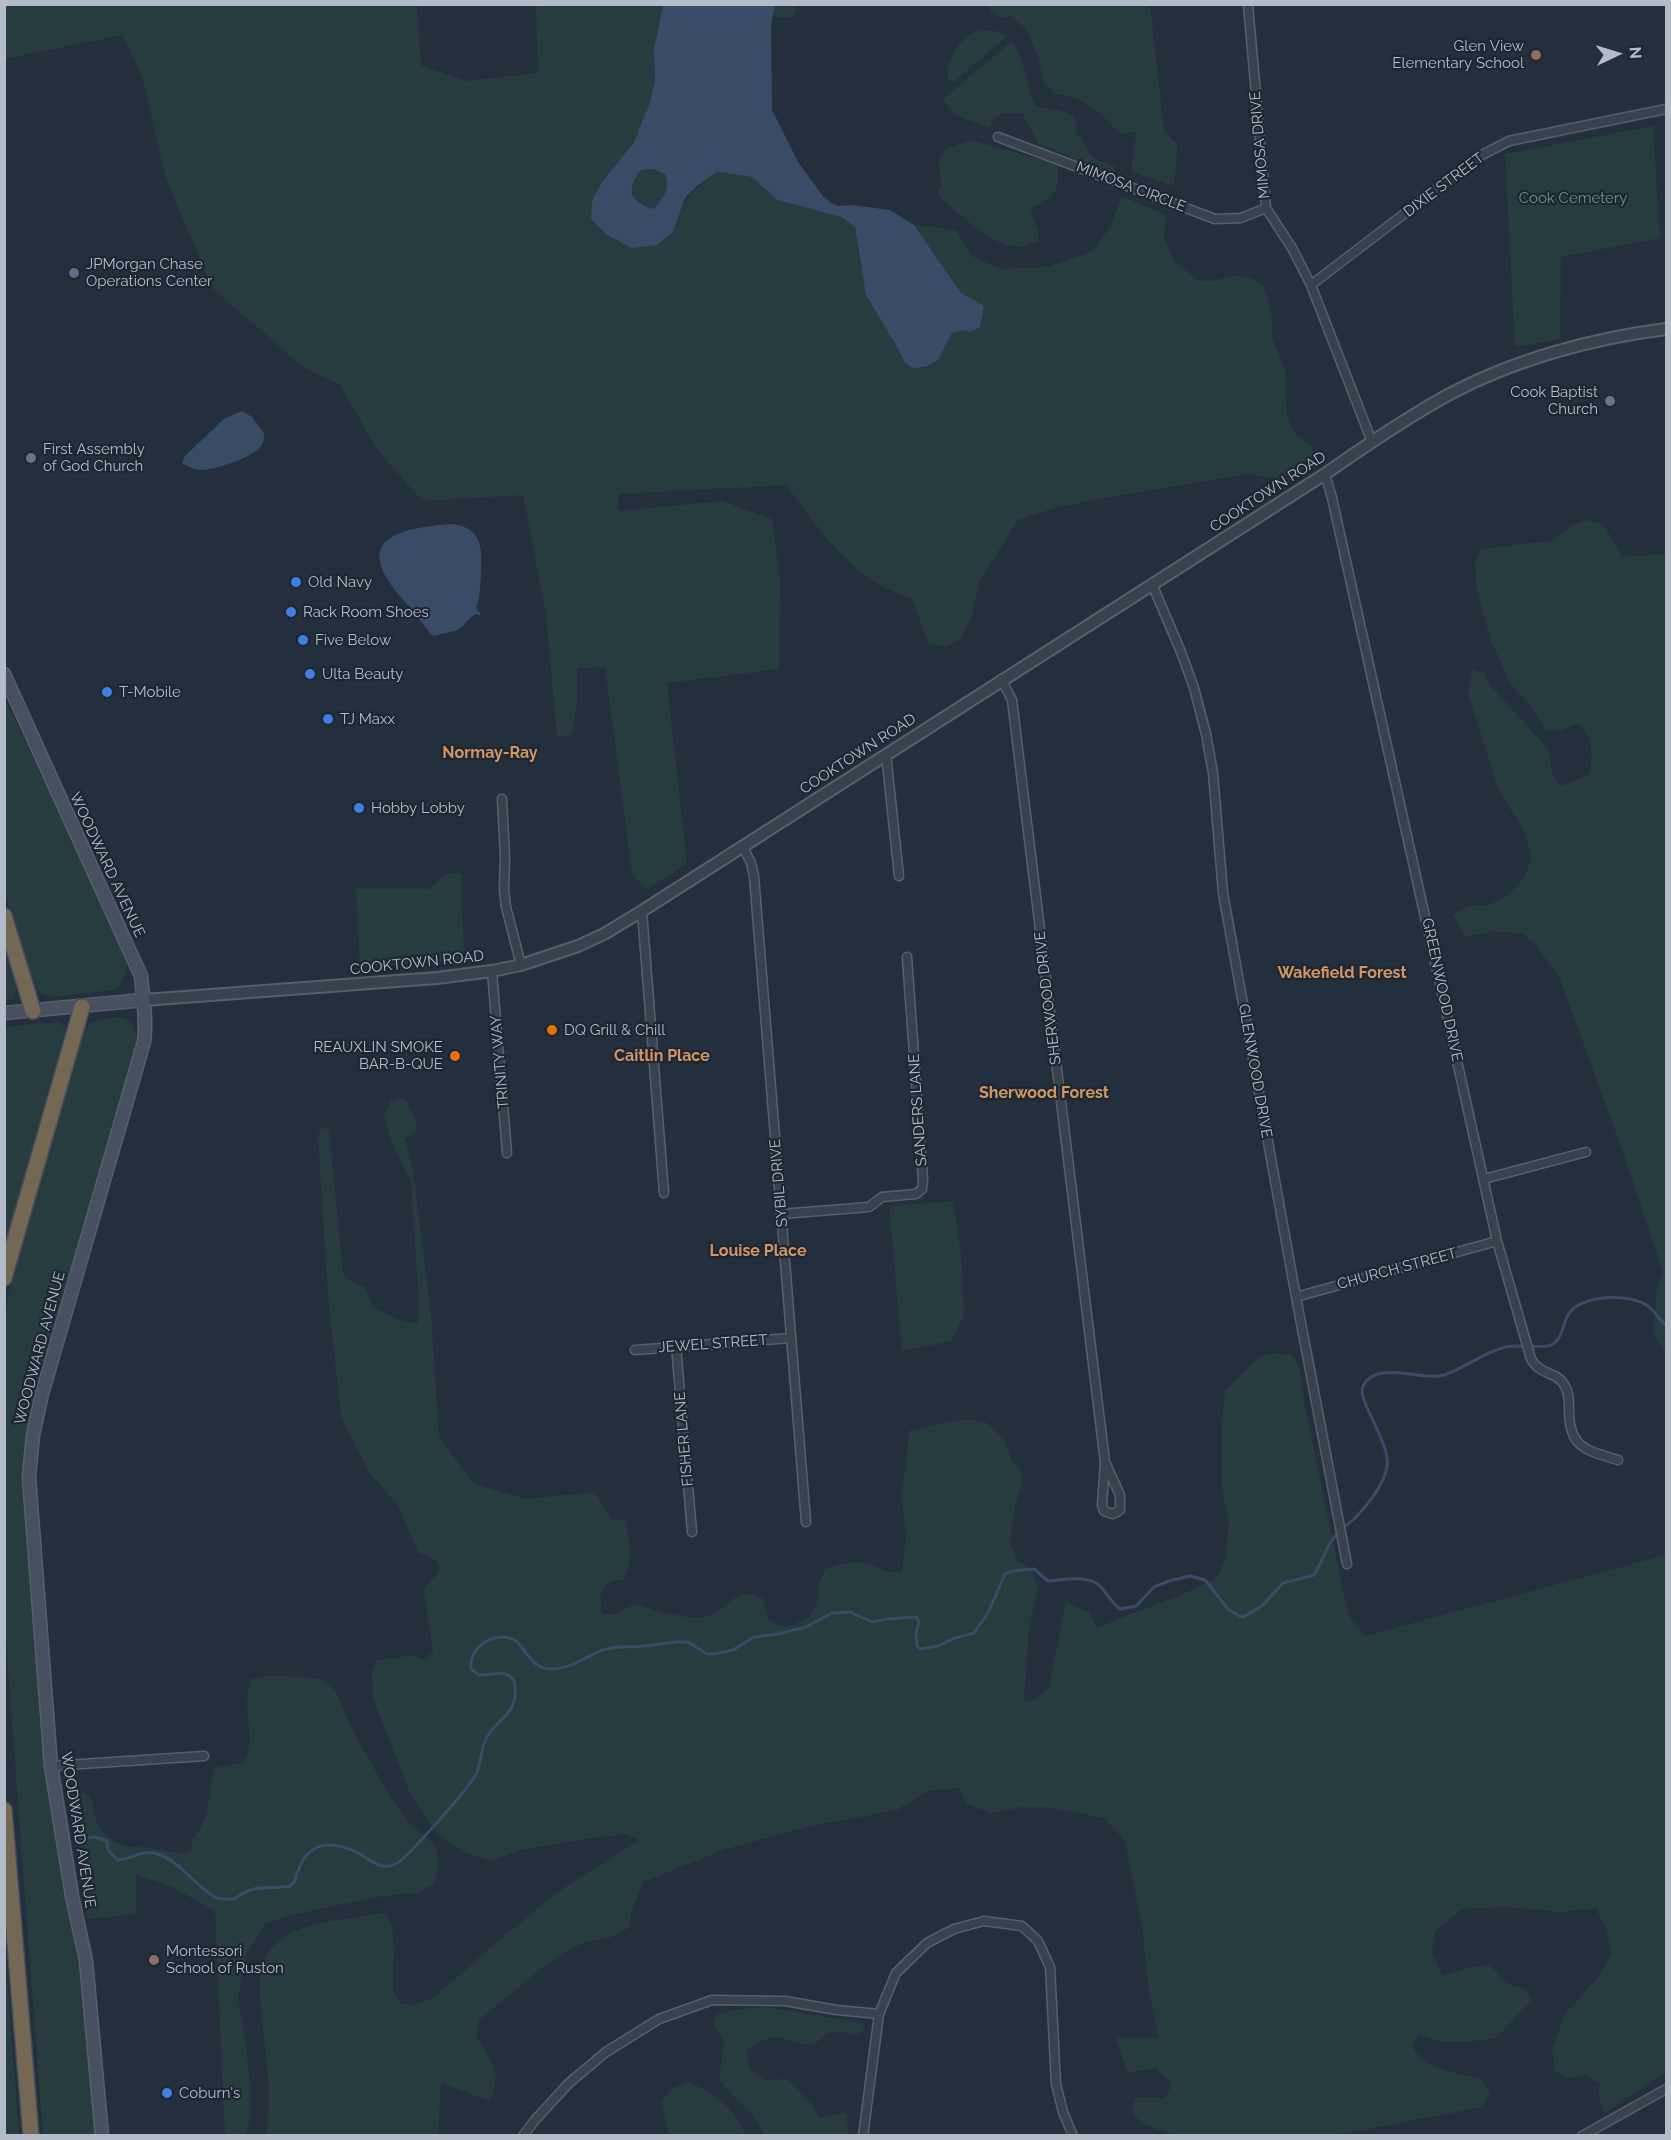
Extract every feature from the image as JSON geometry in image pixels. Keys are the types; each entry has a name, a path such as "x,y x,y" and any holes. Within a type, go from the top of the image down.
{"highway":[{"path":"4,916 33,1011"},
{"path":"4,1278 82,1007"},
{"path":"4,1810 31,2136"}],"main road":[{"name":"WOODWARD AVENUE","path":"4,674 141,976 144,1000 144,1042 42,1394 33,1435 29,1477 51,1766 72,1896 86,1960 102,2136"},
{"name":"COOKTOWN ROAD","path":"4,1013 144,1000"}],"street":[{"name":"MIMOSA DRIVE","path":"1248,4 1266,208 1292,248 1311,285 1372,442"},
{"name":"DIXIE STREET","path":"1311,285 1480,156 1509,141 1666,109"},
{"name":"MIMOSA CIRCLE","path":"998,136 1215,219 1241,218 1266,208"},
{"name":"COOKTOWN ROAD","path":"144,1000 437,978 521,965 578,946 604,934 642,911 1001,679 1449,395 1492,375 1581,345 1613,337 1666,329"},
{"name":"GREENWOOD DRIVE","path":"1325,474 1343,544 1497,1241 1531,1359 1536,1368 1560,1379 1564,1384 1569,1397 1571,1431 1577,1442 1591,1451 1618,1460"},
{"name":"GLENWOOD DRIVE","path":"1152,584 1184,661 1206,734 1213,773 1223,892 1347,1564"},
{"name":"SHERWOOD DRIVE","path":"1001,679 1012,700 1105,1462 1102,1505 1104,1511 1113,1514 1120,1510 1120,1495 1105,1462"},
{"path":"886,754 899,876"},
{"path":"502,799 506,857 504,890 506,907 521,965"},
{"name":"SYBIL DRIVE","path":"743,847 751,863 754,876 806,1522"},
{"path":"642,911 664,1193"},
{"name":"SANDERS LANE","path":"781,1214 869,1207 882,1197 916,1194 922,1189 923,1167 907,957"},
{"name":"TRINITY WAY","path":"492,971 507,1154"},
{"path":"1484,1179 1586,1152"},
{"name":"CHURCH STREET","path":"1296,1297 1497,1241"},
{"name":"JEWEL STREET","path":"635,1350 791,1338"},
{"name":"FISHER LANE","path":"676,1346 692,1532"},
{"path":"51,1766 204,1756"},
{"path":"863,2136 879,2014 896,1973 927,1943 954,1929 984,1921 1022,1926 1038,1941 1050,1967 1056,2084 1063,2112 1073,2136"},
{"path":"523,2136 569,2083 606,2052 659,2019 712,2000 785,2001 879,2014"},
{"path":"1582,2136 1666,2089"}],"green space":[{"path":"4,5 417,5 421,65 467,81 538,73 536,5 663,5 654,49 655,81 650,102 634,142 602,182 673,232 688,197 717,172 752,177 777,200 841,217 855,227 861,269 905,363 922,369 935,362 952,333 963,330 961,293 914,225 956,230 972,256 1001,269 1047,267 1093,251 1112,224 1121,196 1166,215 1164,237 1174,261 1199,281 1213,281 1231,276 1250,277 1264,287 1271,312 1273,339 1285,370 1287,418 1297,435 1312,446 1314,461 1281,479 1248,474 1058,507 1018,520 980,580 971,619 960,640 945,647 929,644 912,599 891,591 855,567 826,537 786,485 618,494 618,511 722,501 772,519 780,580 779,669 667,683 687,864 646,889 632,873 605,667 577,668 577,704 571,735 557,737 546,614 523,495 422,501 377,449 340,385 304,368 213,289 167,182 142,77 123,35 5,59"},
{"path":"775,5 798,5 793,17 778,18 773,15"},
{"path":"989,5 1150,5 1164,131 1178,145 1174,186 1131,172 1136,132 1120,134 1084,102 1055,94 1044,82 1038,56 1026,29 1011,16 1000,18 991,11"},
{"path":"981,30 995,31 1007,36 955,81 949,81 949,64 955,51 967,36"},
{"path":"1012,41 1020,56 1035,105 1072,115 1077,126 1075,135 1081,136 1093,156 1101,162 1114,166 1115,171 1112,174 1039,144 1022,113 1002,113 993,120 990,128 951,111 943,99"},
{"name":"Cook Cemetery","path":"1653,126 1660,238 1561,257 1560,339 1515,347 1505,154"},
{"path":"970,140 1057,164 1058,182 1054,193 1030,210 1038,231 1039,241 1018,246 1001,243 972,224 937,194 941,185 939,158 948,148"},
{"path":"653,169 665,174 667,185 663,197 654,209 640,203 632,194 633,184 641,170"},
{"path":"1584,520 1604,525 1622,557 1666,554 1666,1352 1653,1334 1657,1288 1663,1272 1624,1155 1560,979 1535,944 1523,934 1492,931 1466,937 1453,915 1468,906 1490,905 1510,893 1524,878 1532,858 1524,831 1498,789 1468,693 1472,669 1484,673 1489,684 1549,750 1552,773 1561,786 1590,774 1591,761 1591,747 1587,734 1578,724 1559,731 1546,730 1532,708 1510,683 1491,641 1477,591 1475,561 1481,549 1550,541"},
{"path":"4,696 123,947 126,959 125,974 121,983 114,990 50,997 40,993 31,982 5,893"},
{"path":"461,873 464,960 360,967 356,889 429,889 446,874"},
{"path":"4,932 17,979 14,998 5,1001"},
{"path":"120,1017 132,1025 136,1049 48,1356 25,1496 44,1751 54,1827 84,2002 96,2135 43,2136 5,1630 5,1311 18,1255 83,1033 94,1021"},
{"path":"60,1022 65,1028 65,1041 5,1249 5,1027"},
{"path":"404,1097 415,1119 417,1131 405,1139 413,1170 431,1314 439,1437 473,1483 525,1499 595,1492 611,1519 625,1520 630,1550 629,1565 624,1579 605,1586 601,1594 603,1614 616,1614 634,1604 678,1616 704,1617 744,1594 763,1599 769,1620 779,1626 793,1625 807,1618 817,1606 819,1584 825,1569 859,1563 870,1564 886,1571 902,1571 906,1535 901,1494 909,1431 951,1421 972,1420 987,1423 1004,1439 1012,1462 1020,1468 1023,1481 1015,1505 1010,1543 1018,1561 1031,1568 1038,1589 1029,1627 1024,1700 1032,1702 1049,1687 1066,1602 1089,1612 1097,1628 1188,1592 1218,1577 1226,1556 1229,1523 1222,1489 1222,1421 1225,1391 1259,1357 1276,1353 1291,1355 1299,1366 1305,1407 1345,1600 1350,1618 1365,1636 1666,1555 1666,2072 1604,2113 1598,2094 1600,2084 1587,2075 1568,2079 1555,2071 1552,2049 1565,2014 1598,1977 1612,1954 1606,1929 1596,1908 1561,1912 1504,1907 1462,1909 1435,1931 1432,1952 1442,1976 1468,1968 1490,1965 1507,1984 1525,1989 1532,2000 1496,2038 1442,2042 1419,2035 1412,2045 1424,2060 1432,2065 1480,2078 1490,2094 1482,2107 1332,2136 1176,2135 1142,2124 1132,2112 1135,2098 1165,2098 1172,2084 1156,2068 1128,2073 1115,2037 1159,2038 1149,1992 1142,1926 1125,1841 1105,1818 1044,1807 1021,1807 992,1813 966,1804 960,1788 928,1791 897,1810 811,1826 726,1849 643,1882 631,1912 630,1927 611,1937 580,1944 545,1966 479,2020 476,2037 494,2067 494,2091 490,2101 441,2083 438,2135 266,2135 269,2088 260,1976 265,1958 287,1935 320,1923 380,1913 388,1916 394,1944 393,1989 401,2004 414,2005 433,1998 556,1893 639,1840 626,1834 593,1838 522,1850 490,1861 462,1851 438,1834 411,1796 373,1698 372,1673 376,1661 413,1655 424,1660 433,1652 424,1590 440,1569 434,1559 418,1552 398,1505 369,1472 341,1417 328,1296 318,1137 321,1128 329,1129 343,1273 352,1281 365,1287 373,1307 400,1320 418,1323 419,1306 411,1183 391,1140 384,1117 390,1101"},
{"path":"953,1201 961,1253 964,1316 951,1341 902,1351 889,1206"},
{"path":"269,1676 308,1677 323,1680 335,1690 350,1725 390,1797 410,1824 435,1845 439,1861 434,1884 419,1892 377,1897 285,1917 265,1924 245,1957 238,1999 246,2044 251,2115 246,2135 225,2135 215,1911 172,1887 136,1875 136,1914 87,1919 84,1873 68,1795 72,1790 88,1796 92,1800 95,1818 102,1831 120,1844 174,1852 191,1851 192,1839 203,1824 206,1815 215,1768 243,1763 247,1756 250,1742 247,1701 251,1679"},
{"path":"5,1944 19,2135 5,2135"},
{"path":"768,2007 863,2023 864,2031 855,2035 843,2032 829,2033 811,2044 798,2044 785,2039 769,2038 746,2051 750,2069 767,2080 788,2079 813,2106 819,2118 846,2113 849,2135 765,2135 755,2118 719,2080 724,2040 713,2023 718,2014"},
{"path":"689,2083 708,2092 723,2103 746,2135 669,2135 661,2101 673,2088"}],"water":[{"path":"663,5 775,5 771,26 772,110 798,162 822,195 831,203 838,206 852,205 890,210 914,225 961,293 984,306 980,327 970,332 963,330 952,333 938,360 926,367 913,368 905,363 866,295 855,227 841,217 777,200 752,177 717,172 697,186 685,198 673,232 657,245 632,248 607,235 591,219 592,201 602,182 634,142 650,102 655,81 654,49","holes":["653,169 665,174 667,185 665,193 654,209 635,199 632,194 633,184 641,170"]},
{"path":"242,411 252,417 264,433 261,446 250,455 224,466 200,470 182,463 185,456 224,419"},
{"path":"451,524 470,530 479,541 481,576 476,608 481,614 475,614 458,630 434,636 391,584 382,568 380,554 384,544 394,536 428,526"}],"waterway":[{"path":"81,1839 95,1837 107,1841 108,1850 117,1860 149,1852 163,1856 172,1861 201,1887 222,1899 234,1899 255,1889 290,1886 305,1857 320,1846 345,1847 379,1865 396,1864 425,1836 473,1779 487,1737 513,1704 515,1687 510,1676 500,1673 479,1675 471,1669 475,1651 484,1643 495,1638 509,1638 515,1641 538,1665 551,1669 566,1667 600,1651 616,1647 688,1642 707,1654 714,1654 733,1650 754,1637 806,1627 832,1613 850,1612 872,1622 916,1617 919,1622 916,1634 917,1646 920,1649 938,1646 974,1633 988,1613 1005,1574 1034,1569 1048,1581 1090,1580 1101,1587 1120,1609 1136,1606 1154,1587 1190,1576 1205,1580 1228,1609 1243,1617 1262,1606 1283,1583 1314,1575 1338,1532 1361,1512 1379,1487 1387,1467 1387,1457 1362,1392 1363,1386 1370,1378 1389,1372 1424,1376 1444,1375 1502,1348 1551,1345 1558,1339 1568,1315 1574,1308 1594,1299 1618,1298 1640,1302 1648,1306 1666,1325"}],"place":[{"name":"Glen View Elementary School","path":"1536,55"},
{"name":"JPMorgan Chase Operations Center","path":"74,273"},
{"name":"Cook Baptist Church","path":"1610,401"},
{"name":"First Assembly of God Church","path":"31,458"},
{"name":"Old Navy","path":"296,582"},
{"name":"Rack Room Shoes","path":"291,612"},
{"name":"Five Below","path":"303,640"},
{"name":"Ulta Beauty","path":"310,674"},
{"name":"T-Mobile","path":"107,692"},
{"name":"TJ Maxx","path":"328,719"},
{"name":"Hobby Lobby","path":"359,808"},
{"name":"DQ Grill & Chill","path":"552,1030"},
{"name":"REAUXLIN SMOKE BAR-B-QUE","path":"455,1056"},
{"name":"Montessori School of Ruston","path":"154,1960"},
{"name":"Coburn's","path":"167,2093"}],"district":[{"name":"Normay-Ray","path":"490,753"},
{"name":"Wakefield Forest","path":"1342,973"},
{"name":"Caitlin Place","path":"662,1056"},
{"name":"Sherwood Forest","path":"1044,1093"},
{"name":"Louise Place","path":"758,1251"}]}
